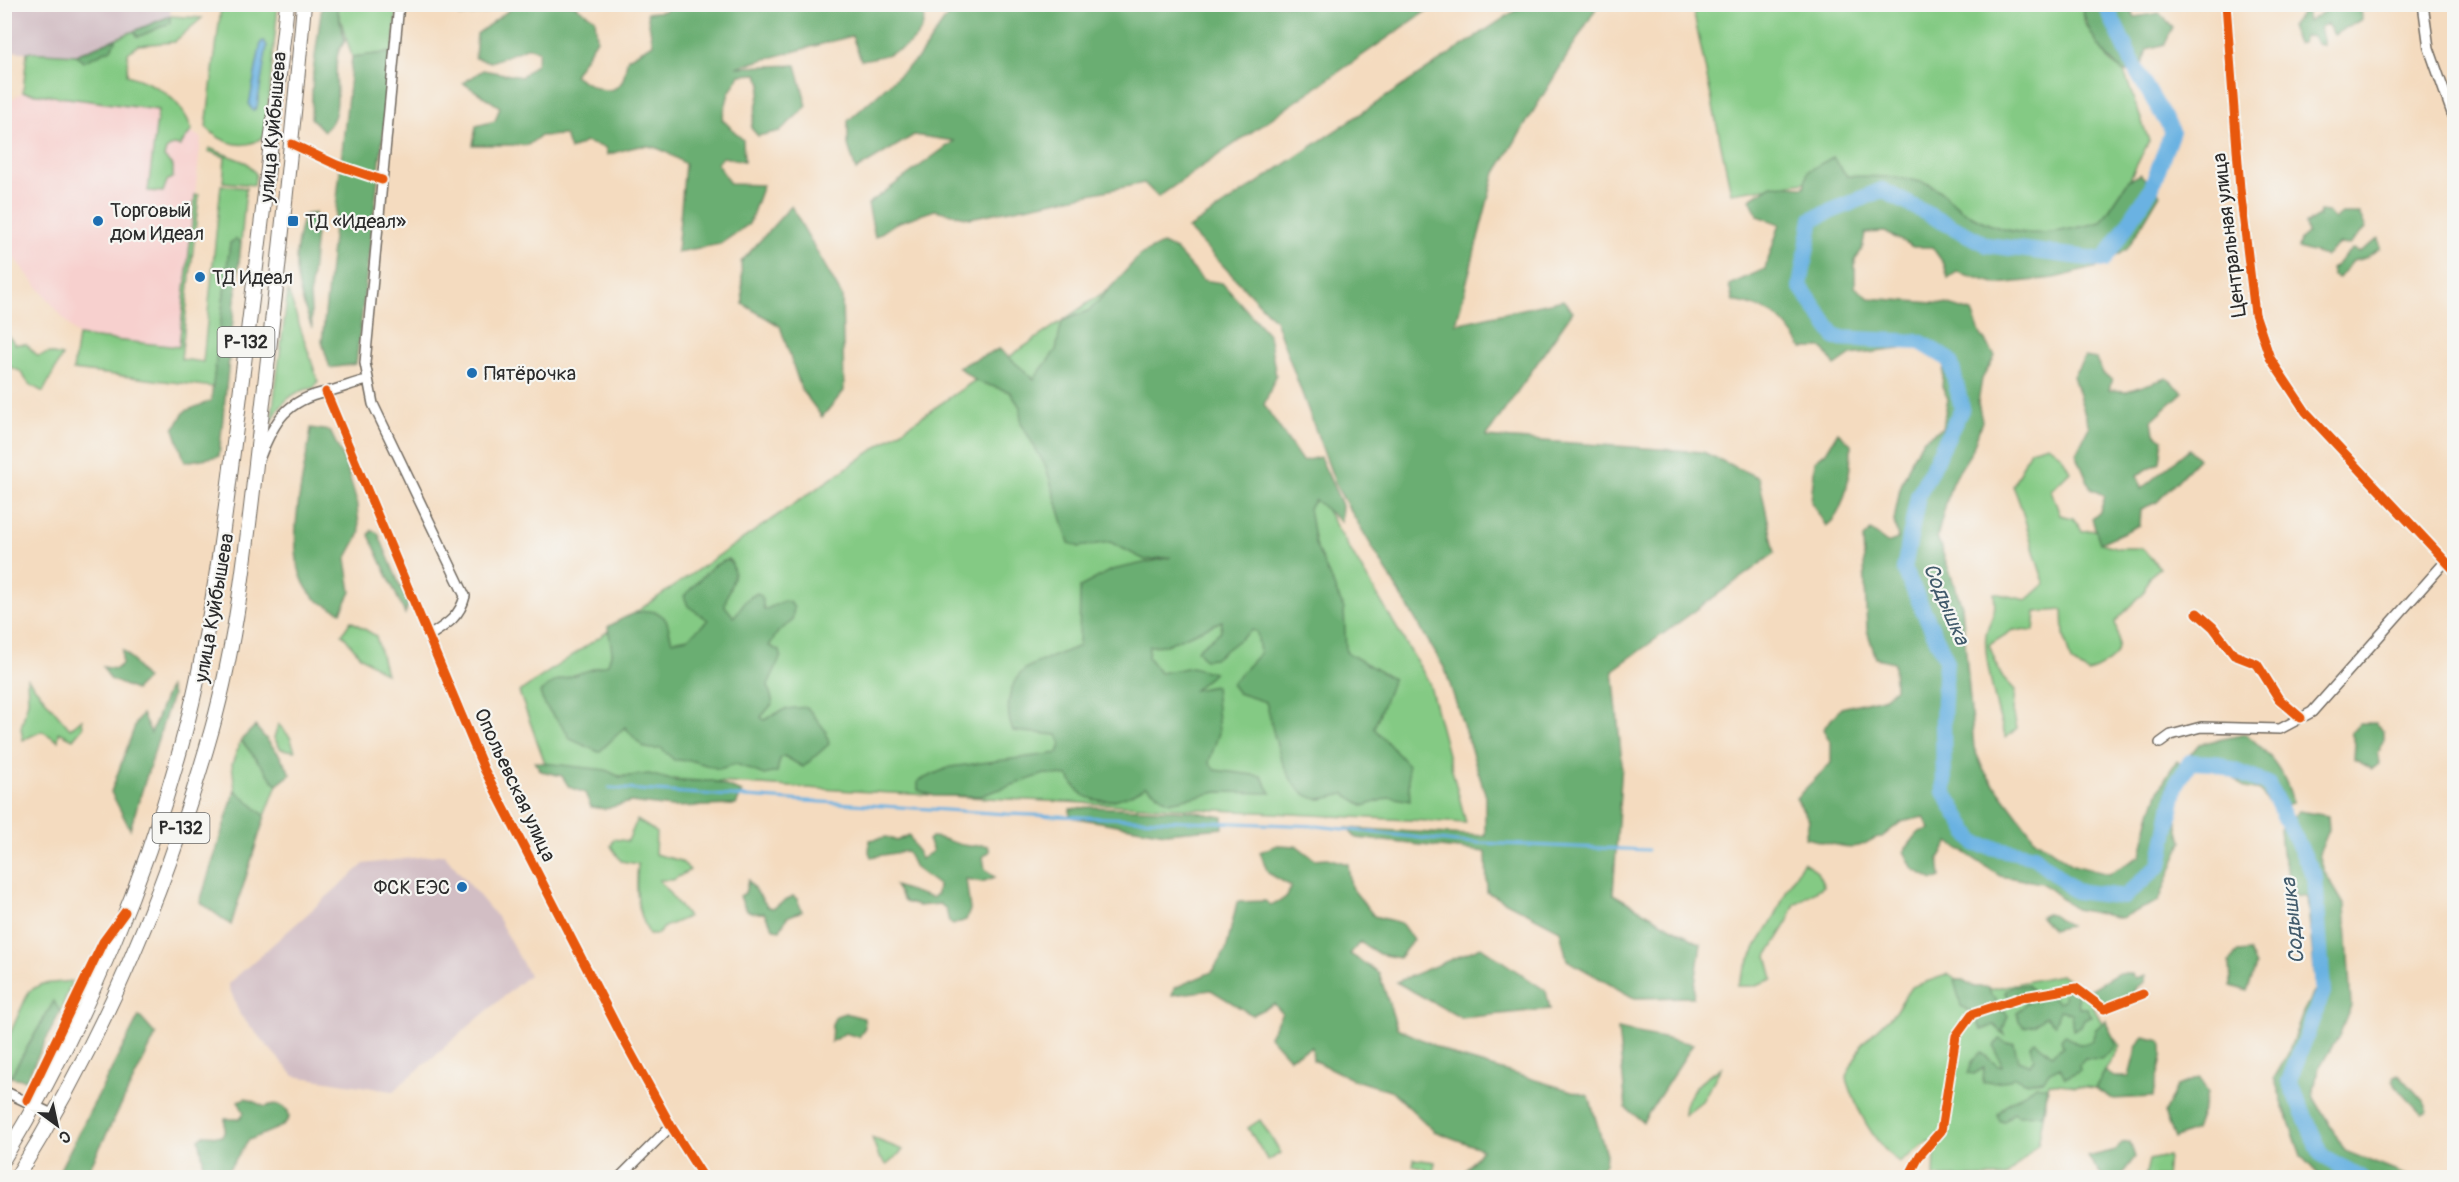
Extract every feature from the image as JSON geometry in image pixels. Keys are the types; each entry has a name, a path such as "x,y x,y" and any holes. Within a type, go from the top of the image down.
{"highway":[{"name":"улица Куйбышева","path":"4,1158 125,912 159,819 188,722 203,652 234,440 287,4"},
{"name":"улица Куйбышева","path":"16,1178 54,1115 101,1026 134,953 177,841 213,726 235,622 255,471 292,144 304,4"}],"street":[{"path":"399,4 365,341 367,380 374,404 465,596 463,607 453,621 429,636"},
{"name":"Центральная улица","path":"2226,4 2240,189 2252,292 2255,314 2270,358 2306,412 2454,570"},
{"path":"2423,4 2429,48 2454,120"},
{"path":"292,144 337,165 382,180"},
{"path":"255,471 264,447 285,410 296,401 312,394 367,380"},
{"name":"Опольевская улица","path":"326,392 484,768 510,822 671,1126 704,1178"},
{"path":"2160,743 2171,735 2201,727 2280,729 2312,712 2445,562"},
{"path":"2197,613 2213,627 2234,655 2257,664 2279,699 2301,718"},
{"path":"1908,1178 1920,1155 1941,1131 1956,1036 1972,1014 2024,997 2076,988 2104,1009 2143,994"},
{"path":"4,1091 54,1115"},
{"path":"619,1178 671,1126"}],"shaded area":[{"path":"4,5 171,5 170,16 76,55 5,51"},
{"name":"Торговый дом Идеал","path":"23,92 158,110 201,138 179,347 78,336 5,247 4,104"},
{"path":"444,854 497,917 529,975 393,1091 294,1076 240,1015 228,984 364,864"}],"green space":[{"path":"459,4 498,5 486,13 460,16"},
{"path":"517,4 574,5 595,19 597,39 574,75 604,90 611,90 622,82 628,58 653,44 647,13 665,11 670,5 922,5 924,18 916,38 897,51 885,55 861,60 852,36 736,67 796,65 807,106 780,131 758,136 751,128 762,83 757,74 740,75 729,93 722,119 743,140 744,161 723,157 717,163 730,184 763,185 749,224 720,244 677,252 685,164 663,151 655,147 640,146 607,155 606,148 585,142 570,150 565,135 540,136 528,145 473,145 476,126 495,121 500,107 463,83 483,70 521,77 536,64 539,51 529,47 491,62 475,58 477,34"},
{"path":"1525,4 1598,5 1494,176 1456,324 1563,300 1573,311 1486,437 1703,452 1759,478 1775,553 1613,670 1622,764 1613,894 1701,944 1693,997 1634,998 1567,960 1560,930 1487,892 1486,852 1356,838 1347,828 1485,836 1485,793 1445,669 1337,488 1275,320 1188,229"},
{"path":"225,5 278,5 265,135 250,143 235,144 219,138 206,127 221,8"},
{"path":"322,5 336,5 345,41 336,63 337,105 335,115 331,124 324,131 311,118 313,72"},
{"path":"336,5 397,5 393,52 352,57"},
{"path":"963,5 1435,5 1158,197 1144,183 970,218 935,210 896,223 875,237 868,204 954,141 914,135 856,170 848,145 848,121 919,57 949,14"},
{"path":"1692,5 2082,5 2085,24 2110,62 2124,72 2149,141 2129,180 2101,222 2064,231 2024,235 1991,227 1962,210 1930,184 1846,176 1731,193"},
{"path":"2082,5 2128,5 2135,17 2159,13 2173,27 2165,44 2147,49 2141,68 2124,72 2096,42 2087,24"},
{"path":"2323,5 2361,8 2362,19 2334,35 2327,24 2320,27 2324,45 2317,44 2311,36 2304,37 2302,43 2297,43 2290,27 2306,8 2308,22 2325,11"},
{"path":"170,16 202,18 174,42 138,45 128,53 127,75 167,94 181,109 192,130 180,146 173,145 166,150 164,157 173,166 173,177 167,181 163,192 148,191 158,110 23,92 27,52 76,55"},
{"path":"170,16 170,23 138,37 134,31"},
{"path":"117,38 111,49 83,62 76,55"},
{"path":"393,52 356,364 330,368 322,342 352,57"},
{"path":"209,148 247,163 256,174 254,185 223,182 225,157 208,151"},
{"path":"1833,157 1847,176 1898,178 1928,184 1938,189 1965,212 1999,228 2015,232 2047,233 2101,222 2129,180 2140,174 2160,194 2128,248 2101,266 2055,278 1998,284 1957,272 1948,278 1944,264 1932,247 1913,247 1885,232 1865,233 1862,250 1855,259 1855,287 1869,298 1946,304 1972,312 1981,335 1995,356 1982,379 1978,403 1982,421 1972,451 1952,482 1937,537 1962,606 1974,748 1984,771 2035,839 2073,865 2108,874 2141,856 2149,818 2157,795 2177,761 2182,766 2168,785 2182,842 2159,901 2121,918 2075,909 2042,883 2000,876 1949,842 1939,858 1941,877 1933,880 1913,869 1904,851 1919,832 1930,829 1924,817 1901,822 1882,837 1859,846 1839,846 1805,838 1809,820 1796,798 1831,763 1831,743 1823,729 1841,708 1883,698 1895,689 1894,662 1876,658 1867,630 1863,538 1871,531 1887,543 1898,539 1894,521 1900,488 1913,456 1924,439 1942,428 1948,399 1942,386 1944,365 1950,360 1920,342 1900,349 1851,355 1835,366 1823,348 1802,348 1788,328 1774,315 1766,310 1733,301 1729,285 1765,269 1780,224 1758,216 1750,199 1772,185 1804,187 1808,171"},
{"path":"221,185 246,188 241,243 236,240 230,243 213,387 73,370 78,336 179,347 195,195 199,195 181,359 203,362"},
{"path":"791,206 842,296 844,391 822,417 801,389 780,326 743,304 741,262"},
{"path":"2320,211 2328,212 2334,219 2342,214 2359,214 2366,228 2349,245 2339,244 2325,256 2298,248 2300,240 2307,234 2305,224 2319,216"},
{"path":"315,213 316,233 310,294 312,328 298,285 296,259 304,215"},
{"path":"236,239 241,243 219,456 185,462 174,429 185,411 211,401 230,243"},
{"path":"2379,239 2380,248 2365,258 2353,261 2339,278 2333,276 2331,269 2350,251 2353,249 2359,252"},
{"path":"1162,244 1176,250 1203,280 1222,283 1269,335 1276,376 1264,405 1302,461 1320,457 1342,505 1341,522 1315,500 1309,508 1315,544 1344,609 1346,652 1393,679 1374,728 1408,765 1410,801 1391,797 1364,806 1345,794 1317,799 1305,794 1295,785 1281,758 1266,702 1238,693 1231,684 1260,653 1257,632 1252,630 1215,658 1204,659 1197,650 1221,631 1222,621 1166,645 1149,646 1148,657 1160,673 1192,667 1214,673 1194,690 1215,686 1219,733 1209,762 1215,770 1261,776 1271,793 1218,792 1169,802 1146,786 1132,794 1107,801 1091,799 1083,795 1068,776 1045,774 980,796 934,796 918,790 918,781 950,767 1058,753 1061,744 1057,735 1013,731 1008,707 1011,691 1018,676 1024,670 1043,660 1079,646 1080,587 1112,570 1171,557 1145,560 1110,542 1079,547 1069,543 1046,467 1021,423 1020,407 1010,392 976,381 958,367 999,349 1034,379 1056,350 1062,321 1090,310 1140,255"},
{"path":"1170,247 1429,682 1466,823 853,791 548,771 519,692"},
{"path":"288,291 318,381 314,388 306,389 288,399 278,410 271,423"},
{"path":"4,331 15,344 26,344 38,356 49,353 62,356 43,392 29,384 20,371 5,365"},
{"path":"2085,357 2096,359 2103,374 2112,379 2109,390 2127,391 2167,378 2183,392 2152,420 2154,433 2163,439 2160,462 2137,475 2141,489 2189,449 2198,459 2157,502 2141,509 2140,525 2100,543 2092,519 2100,512 2105,496 2091,489 2076,453 2089,427 2073,376"},
{"path":"311,428 330,431 345,462 356,499 360,533 346,559 351,592 341,612 316,599 304,583 298,564 297,517"},
{"path":"1838,432 1851,444 1849,477 1839,511 1826,526 1811,502 1815,461 1826,452"},
{"path":"2048,445 2061,455 2070,471 2051,490 2060,515 2073,518 2082,531 2096,530 2101,543 2118,548 2142,548 2160,568 2149,577 2144,592 2115,622 2118,649 2115,655 2088,673 2071,662 2064,635 2063,610 2036,612 2034,631 2013,630 1989,645 2001,675 2015,690 2013,711 2017,728 2006,738 1989,671 1986,634 1994,612 1994,593 2027,600 2045,584 2013,486 2030,450"},
{"path":"372,530 378,533 408,605 405,614 369,535"},
{"path":"729,559 734,576 725,606 734,617 746,600 757,593 762,597 764,610 784,601 790,602 794,608 792,621 778,632 769,646 780,651 781,656 768,685 773,703 761,717 764,720 785,709 807,707 826,731 829,744 803,767 784,756 780,759 777,772 764,775 736,764 719,769 693,761 674,760 661,748 645,747 625,727 599,752 570,739 545,705 540,692 556,681 608,664 612,651 608,627 638,612 655,612 662,615 667,622 672,641 688,638 708,620 688,606 684,596 713,566"},
{"path":"351,621 376,636 386,674 360,656 342,634"},
{"path":"122,650 146,679 135,690 110,679 103,667 116,669 122,664"},
{"path":"27,678 70,729 82,719 83,727 73,739 59,732 58,741 42,731 23,740 21,728 28,701"},
{"path":"169,687 172,695 130,829 111,792 136,723 142,714 151,733"},
{"path":"2360,723 2375,723 2384,732 2384,740 2378,754 2380,764 2372,769 2354,759 2355,743 2351,733"},
{"path":"278,724 290,737 295,751 281,749 274,738"},
{"path":"255,726 278,753 291,774 277,785 241,740"},
{"path":"2246,734 2281,772 2293,802 2277,810 2259,791 2245,788 2231,776 2187,758 2199,744"},
{"path":"241,740 277,785 265,816 235,790 232,764"},
{"path":"535,762 606,770 620,777 649,774 675,781 713,781 742,792 736,805 671,807 630,802 605,809 591,807 585,793 569,787 562,776 541,771"},
{"path":"235,790 265,816 231,925 200,902"},
{"path":"1091,807 1191,811 1223,817 1223,828 1165,833 1070,817 1070,809"},
{"path":"2299,811 2328,816 2329,830 2319,854 2324,871 2345,906 2351,1006 2339,1036 2318,1069 2313,1096 2345,1151 2410,1177 2321,1177 2301,1156 2274,1078 2288,1054 2303,1012 2316,989 2307,897 2296,896 2282,853 2280,829"},
{"path":"637,820 656,832 655,854 681,861 690,870 673,880 659,880 688,917 664,927 658,934 649,934 639,908 638,864 621,861 611,846 614,839 628,841"},
{"path":"909,835 921,859 933,851 928,840 931,837 964,845 988,846 990,851 983,857 985,869 995,877 982,882 966,879 970,910 966,920 953,925 949,922 946,909 940,904 918,906 905,902 895,886 932,898 937,894 938,885 915,868 907,851 871,857 870,840 887,837 897,841"},
{"path":"1277,845 1297,846 1314,859 1327,858 1348,864 1351,887 1374,916 1401,923 1413,940 1399,958 1379,954 1360,942 1350,954 1379,973 1397,1028 1458,1057 1589,1096 1606,1154 1605,1164 1594,1177 1461,1177 1482,1149 1434,1131 1393,1092 1352,1079 1313,1060 1312,1047 1289,1058 1269,1036 1282,1013 1274,1004 1252,1015 1211,990 1172,995 1174,988 1212,972 1226,950 1237,902 1265,901 1271,905 1287,897 1291,886 1268,873 1260,852"},
{"path":"1803,862 1816,870 1824,886 1795,904 1785,927 1767,956 1773,979 1753,986 1737,986 1758,943 1775,917 1788,887"},
{"path":"748,880 768,907 773,908 793,896 797,899 802,911 787,917 780,930 774,929 764,913 750,912 743,905 740,896 745,893"},
{"path":"2052,914 2069,926 2052,930 2040,917"},
{"path":"1481,947 1546,991 1550,1009 1461,1018 1396,982"},
{"path":"2249,951 2256,966 2247,991 2231,986 2230,962 2237,952"},
{"path":"1949,974 1975,992 2060,975 2082,988 2101,1021 2120,1046 2095,1088 2049,1083 2038,1144 2006,1177 1934,1177 1935,1148 1929,1141 1899,1163 1880,1144 1866,1124 1846,1076 1863,1043 1895,1012 1911,987"},
{"path":"2117,974 2132,974 2135,978 2146,975 2144,982 2135,988 2134,994 2106,1008 2094,1002 2089,990"},
{"path":"1954,980 1963,980 1974,987 1989,987 1991,995 1996,999 1997,1010 2004,1011 2008,1016 2003,1029 2005,1035 1994,1025 1982,1030 1978,1024 1978,1017 1961,1006"},
{"path":"72,981 60,1012 54,1002 10,1077 5,1074 5,1045 29,991 42,984"},
{"path":"2028,985 2035,996 2049,995 2059,1002 2064,1000 2065,988 2077,993 2079,1008 2087,1008 2092,1017 2084,1019 2081,1026 2073,1030 2071,1013 2060,1010 2055,1024 2045,1016 2034,1025 2024,1027 2019,1021 2017,1012 2030,1000 2010,999 2005,992 2014,986"},
{"path":"54,1001 60,1012 26,1080 10,1077"},
{"path":"845,1013 864,1018 865,1027 859,1037 845,1033 831,1042 832,1024 836,1016"},
{"path":"139,1016 156,1035 85,1177 56,1177"},
{"path":"2106,1020 2116,1046 2101,1059 2085,1058 2079,1065 2080,1070 2065,1078 2060,1067 2048,1073 2044,1080 2025,1082 2014,1077 2010,1080 1983,1083 1984,1068 1974,1074 1968,1073 1972,1062 1981,1052 1998,1066 2002,1066 1994,1046 2000,1039 2006,1043 2014,1043 2018,1060 2030,1065 2034,1058 2030,1046 2035,1041 2052,1055 2063,1046 2061,1039 2065,1034 2075,1042 2084,1044 2092,1040 2096,1029"},
{"path":"1618,1029 1693,1044 1643,1122 1626,1108"},
{"path":"2144,1037 2161,1041 2161,1062 2153,1097 2112,1099 2095,1088 2105,1071 2114,1077 2129,1077 2137,1045"},
{"path":"1721,1068 1702,1101 1684,1115 1691,1093 1708,1076"},
{"path":"2399,1074 2424,1102 2428,1111 2422,1114 2399,1089 2393,1081 2394,1076"},
{"path":"2200,1078 2208,1094 2195,1130 2174,1139 2164,1113 2177,1086"},
{"path":"2035,1085 2047,1087 2042,1114 2018,1115 2014,1112 2004,1122 1999,1120 1998,1114 2002,1109"},
{"path":"246,1098 265,1107 280,1105 288,1111 289,1118 283,1126 249,1140 223,1177 203,1177 203,1159 199,1139 204,1135 222,1136 225,1131 225,1119 240,1119 244,1113 238,1101"},
{"path":"1260,1120 1281,1153 1268,1161 1248,1128"},
{"path":"872,1138 903,1150 887,1165 879,1157"},
{"path":"2130,1142 2135,1157 2120,1177 2102,1177 2088,1157 2116,1150 2122,1143"},
{"path":"2168,1156 2166,1177 2145,1177 2149,1160"},
{"path":"1414,1159 1435,1162 1433,1177 1425,1177 1426,1169 1413,1166"}],"water":[{"path":"264,41 267,46 257,107 253,111 249,105 261,42"}],"waterway":[{"name":"Содышка","path":"2105,4 2137,72 2172,131 2151,189 2104,260 1987,245 1882,190 1812,219 1800,286 1836,338 1920,342 1950,360 1962,408 1918,496 1904,569 1946,659 1943,720 1944,792 1975,844 2034,856 2075,891 2124,897 2160,865 2176,785 2190,762 2214,763 2268,784 2315,877 2323,992 2289,1081 2322,1156 2361,1178"},
{"path":"609,788 1007,814 1317,826 1456,842 1648,850"}],"cycle path":[{"path":"2226,4 2240,189 2255,314 2270,358 2306,412 2454,570"},
{"path":"292,144 337,165 382,180"},
{"path":"326,392 484,769 620,1033 671,1126 704,1178"},
{"path":"2197,613 2213,627 2234,655 2257,664 2279,699 2301,718"},
{"path":"27,1100 103,942 125,912"},
{"path":"1908,1178 1920,1155 1941,1131 1956,1036 1972,1014 2024,997 2076,988 2104,1009 2143,994"}],"place":[{"name":"Торговый дом Идеал","path":"98,221"},
{"name":"ТД «Идеал»","path":"293,221"},
{"name":"ТД Идеал","path":"200,277"},
{"name":"Пятёрочка","path":"472,373"},
{"name":"ФСК ЕЭС","path":"462,887"}]}
